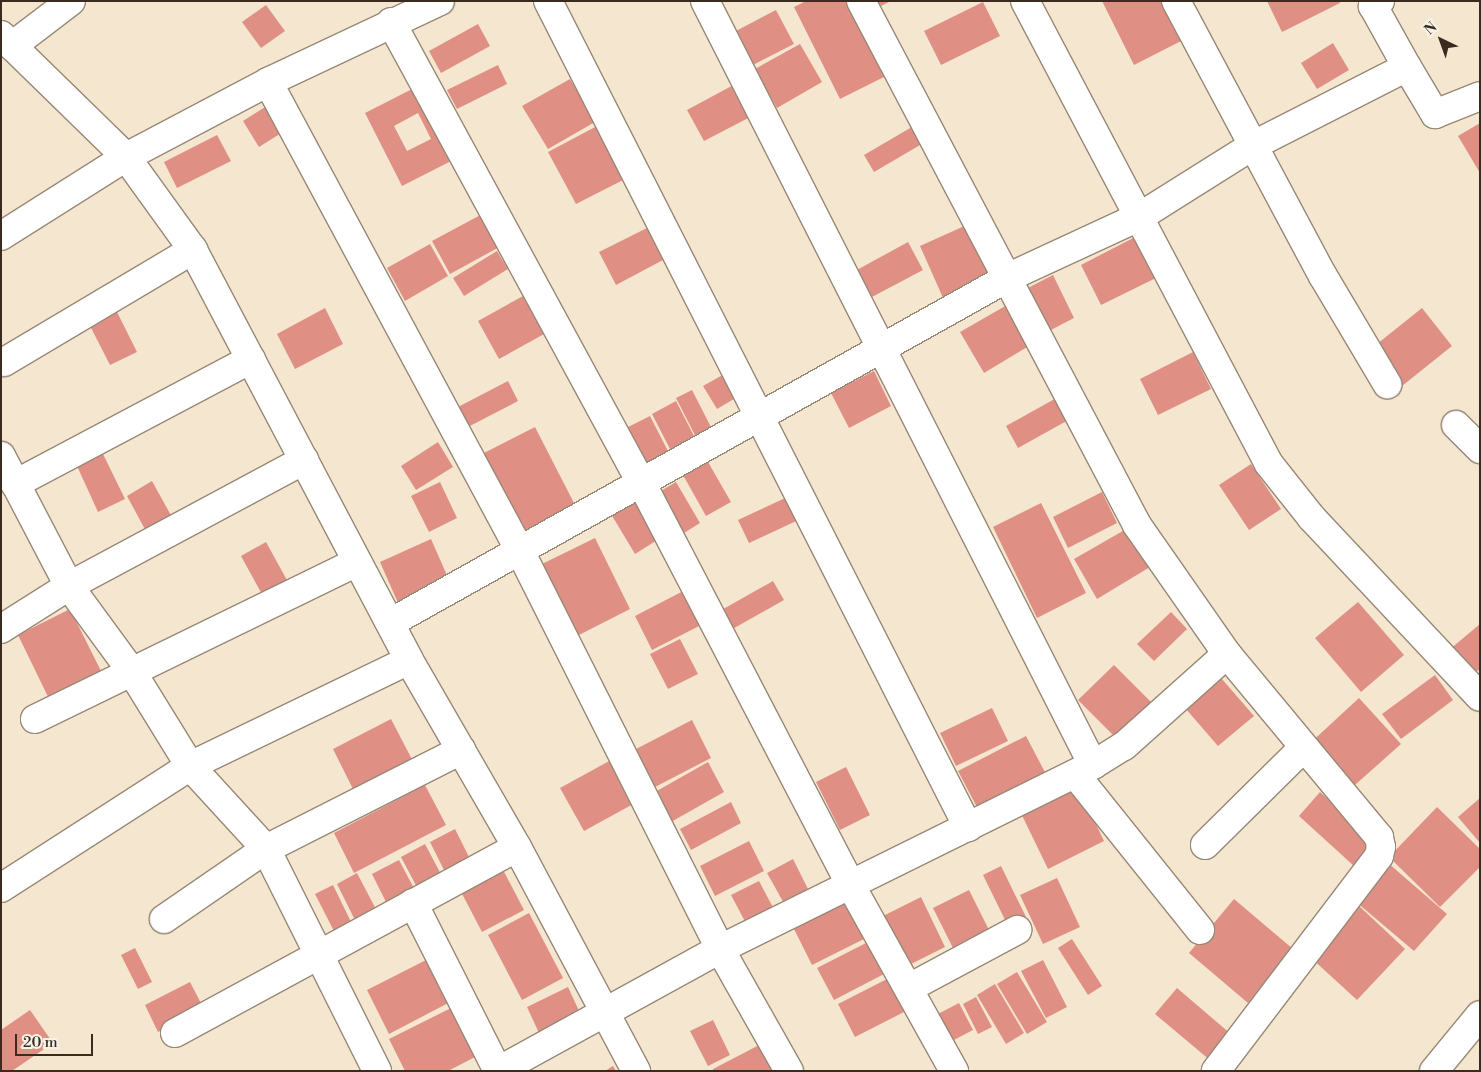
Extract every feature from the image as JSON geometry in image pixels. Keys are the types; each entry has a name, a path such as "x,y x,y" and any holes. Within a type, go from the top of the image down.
{"street":[{"path":"71,1 7,41 126,157 193,250 409,660 518,847 606,1010 636,1071"},
{"path":"1,236 126,157 268,82 391,22 440,1"},
{"path":"548,1 968,827"},
{"path":"705,1 882,349 1084,770 1200,930"},
{"path":"861,1 1009,277 1137,525 1227,654 1378,838 1382,847 1378,856 1216,1071"},
{"path":"1025,1 1141,216 1274,471 1301,505 1480,698"},
{"path":"1176,1 1323,276 1387,384"},
{"path":"1372,3 1407,67 1436,114 1480,96"},
{"path":"391,22 642,484 850,884 954,1071"},
{"path":"390,623 642,484 1009,277 1141,216 1252,146 1407,67"},
{"path":"268,82 520,551 720,949 789,1071"},
{"path":"4,362 193,250"},
{"path":"15,484 251,359"},
{"path":"1456,425 1480,449"},
{"path":"1,456 69,586 132,672 154,712 190,766 266,849 320,952 377,1071"},
{"path":"1,629 69,586 304,460"},
{"path":"35,719 357,562"},
{"path":"413,904 498,1071 720,949 1084,770 1124,746 1227,654"},
{"path":"1,888 190,766 409,660"},
{"path":"1205,845 1304,747"},
{"path":"164,919 266,849 461,750"},
{"path":"175,1033 320,952 518,847"},
{"path":"909,988 1017,930"},
{"path":"1434,1071 1480,1015"}],"building":[{"path":"806,1 859,1 894,72 840,99 794,7"},
{"path":"878,1 891,1 881,6"},
{"path":"1102,1 1171,1 1189,37 1134,65"},
{"path":"1267,1 1339,1 1340,3 1282,32"},
{"path":"983,2 1000,36 941,65 924,31"},
{"path":"266,5 285,31 261,48 242,22"},
{"path":"776,10 794,44 751,66 734,32"},
{"path":"478,24 490,46 441,73 429,51"},
{"path":"1333,43 1349,70 1317,89 1301,63"},
{"path":"800,44 822,82 777,108 755,69"},
{"path":"498,65 507,84 457,109 447,90"},
{"path":"570,79 595,122 548,149 522,106"},
{"path":"739,82 756,114 704,141 687,110"},
{"path":"422,84 459,157 402,186 365,113","holes":["418,113 431,139 407,151 394,126"]},
{"path":"270,104 286,130 259,147 243,121"},
{"path":"1480,123 1480,173 1458,136"},
{"path":"917,124 927,141 874,172 864,155"},
{"path":"597,126 625,179 576,204 548,152"},
{"path":"217,135 231,161 177,188 164,162"},
{"path":"486,212 503,245 450,274 432,241"},
{"path":"971,223 995,277 944,300 920,246"},
{"path":"647,228 663,260 616,285 599,252"},
{"path":"1139,235 1160,276 1101,305 1081,265"},
{"path":"908,242 923,270 870,298 855,271"},
{"path":"430,244 448,276 405,301 387,268"},
{"path":"497,251 508,269 464,296 453,278"},
{"path":"1053,275 1074,318 1045,333 1024,290"},
{"path":"532,291 553,329 499,359 478,321"},
{"path":"1014,301 1037,341 984,373 960,332"},
{"path":"114,306 137,352 110,365 87,320"},
{"path":"325,308 343,344 295,369 277,334"},
{"path":"1422,308 1452,346 1402,386 1372,348"},
{"path":"1193,352 1211,389 1158,415 1140,379"},
{"path":"874,371 891,406 849,428 831,393"},
{"path":"726,373 739,396 717,409 703,386"},
{"path":"508,381 518,401 466,428 456,408"},
{"path":"692,390 713,431 697,439 676,398"},
{"path":"1060,396 1072,418 1018,448 1006,426"},
{"path":"676,401 695,438 671,451 652,414"},
{"path":"650,416 669,453 642,468 622,430"},
{"path":"535,427 575,505 520,533 480,455"},
{"path":"438,442 453,467 416,490 401,466"},
{"path":"103,454 125,499 98,512 77,466"},
{"path":"708,462 731,502 706,516 683,475"},
{"path":"1251,464 1281,509 1249,530 1219,485"},
{"path":"152,481 173,519 147,533 127,496"},
{"path":"440,482 457,518 429,532 411,496"},
{"path":"676,482 700,523 684,533 659,492"},
{"path":"1102,492 1117,523 1068,548 1053,517"},
{"path":"796,493 807,516 749,543 738,520"},
{"path":"638,498 662,537 635,554 611,514"},
{"path":"1041,503 1086,593 1037,618 993,527"},
{"path":"1128,528 1150,567 1097,599 1074,559"},
{"path":"595,538 630,609 577,636 542,564"},
{"path":"431,539 449,580 398,603 380,562"},
{"path":"266,542 288,582 263,596 241,556"},
{"path":"773,581 784,600 729,631 718,612"},
{"path":"689,588 707,622 652,650 635,616"},
{"path":"1358,602 1404,655 1361,692 1315,638"},
{"path":"70,609 106,681 53,707 18,635"},
{"path":"1171,612 1187,629 1154,661 1137,644"},
{"path":"1480,624 1480,669 1471,676 1449,650"},
{"path":"680,639 698,674 668,689 650,654"},
{"path":"1114,665 1155,706 1119,741 1078,700"},
{"path":"1215,671 1254,716 1218,746 1179,701"},
{"path":"1435,675 1453,700 1401,739 1382,714"},
{"path":"1359,698 1401,744 1347,792 1306,747"},
{"path":"992,708 1008,741 956,766 940,733"},
{"path":"391,719 418,771 359,801 333,749"},
{"path":"692,720 711,758 655,787 636,749"},
{"path":"1026,736 1048,778 980,813 958,771"},
{"path":"611,760 635,803 584,831 560,788"},
{"path":"708,762 724,792 671,822 655,792"},
{"path":"846,767 870,815 840,830 816,782"},
{"path":"1075,780 1104,841 1048,869 1018,807"},
{"path":"425,785 446,825 354,873 334,833"},
{"path":"1320,792 1375,842 1354,866 1299,816"},
{"path":"1480,798 1480,843 1458,817"},
{"path":"731,802 741,823 691,850 680,829"},
{"path":"1437,807 1480,849 1480,867 1440,907 1389,857"},
{"path":"455,829 473,865 448,878 430,842"},
{"path":"749,841 764,871 715,896 700,866"},
{"path":"425,844 444,880 420,893 401,857"},
{"path":"793,859 814,901 790,914 767,873"},
{"path":"399,860 418,896 390,910 372,874"},
{"path":"1388,863 1447,914 1414,951 1355,901"},
{"path":"500,864 524,910 482,932 458,886"},
{"path":"1001,866 1026,917 1008,926 983,875"},
{"path":"357,873 379,915 358,926 337,884"},
{"path":"1057,878 1080,927 1043,944 1020,895"},
{"path":"759,881 777,915 749,929 731,895"},
{"path":"333,885 353,926 336,935 315,894"},
{"path":"969,890 993,938 957,956 933,908"},
{"path":"921,897 945,947 907,966 883,916"},
{"path":"1234,899 1293,949 1248,1003 1189,953"},
{"path":"846,902 864,939 812,965 794,929"},
{"path":"1357,904 1405,949 1357,1000 1309,956"},
{"path":"529,913 563,978 522,1000 488,935"},
{"path":"1072,939 1102,986 1088,995 1058,948"},
{"path":"868,942 884,974 834,1000 817,968"},
{"path":"135,948 152,982 138,989 121,955"},
{"path":"430,958 452,1001 389,1034 367,990"},
{"path":"1043,960 1067,1007 1046,1018 1021,971"},
{"path":"1017,972 1047,1022 1027,1034 997,984"},
{"path":"887,979 904,1012 855,1037 838,1004"},
{"path":"190,982 204,1009 158,1032 145,1005"},
{"path":"995,984 1024,1033 1006,1044 977,995"},
{"path":"568,987 580,1013 539,1033 527,1007"},
{"path":"1177,988 1232,1035 1211,1061 1155,1014"},
{"path":"976,997 992,1027 978,1034 963,1004"},
{"path":"959,1003 973,1030 950,1042 936,1015"},
{"path":"451,1008 475,1057 448,1071 405,1071 389,1039"},
{"path":"30,1010 53,1043 12,1071 1,1071 1,1030"},
{"path":"713,1020 730,1055 708,1066 690,1031"},
{"path":"763,1043 778,1071 713,1071 713,1069"},
{"path":"613,1066 616,1071 605,1071"}]}
